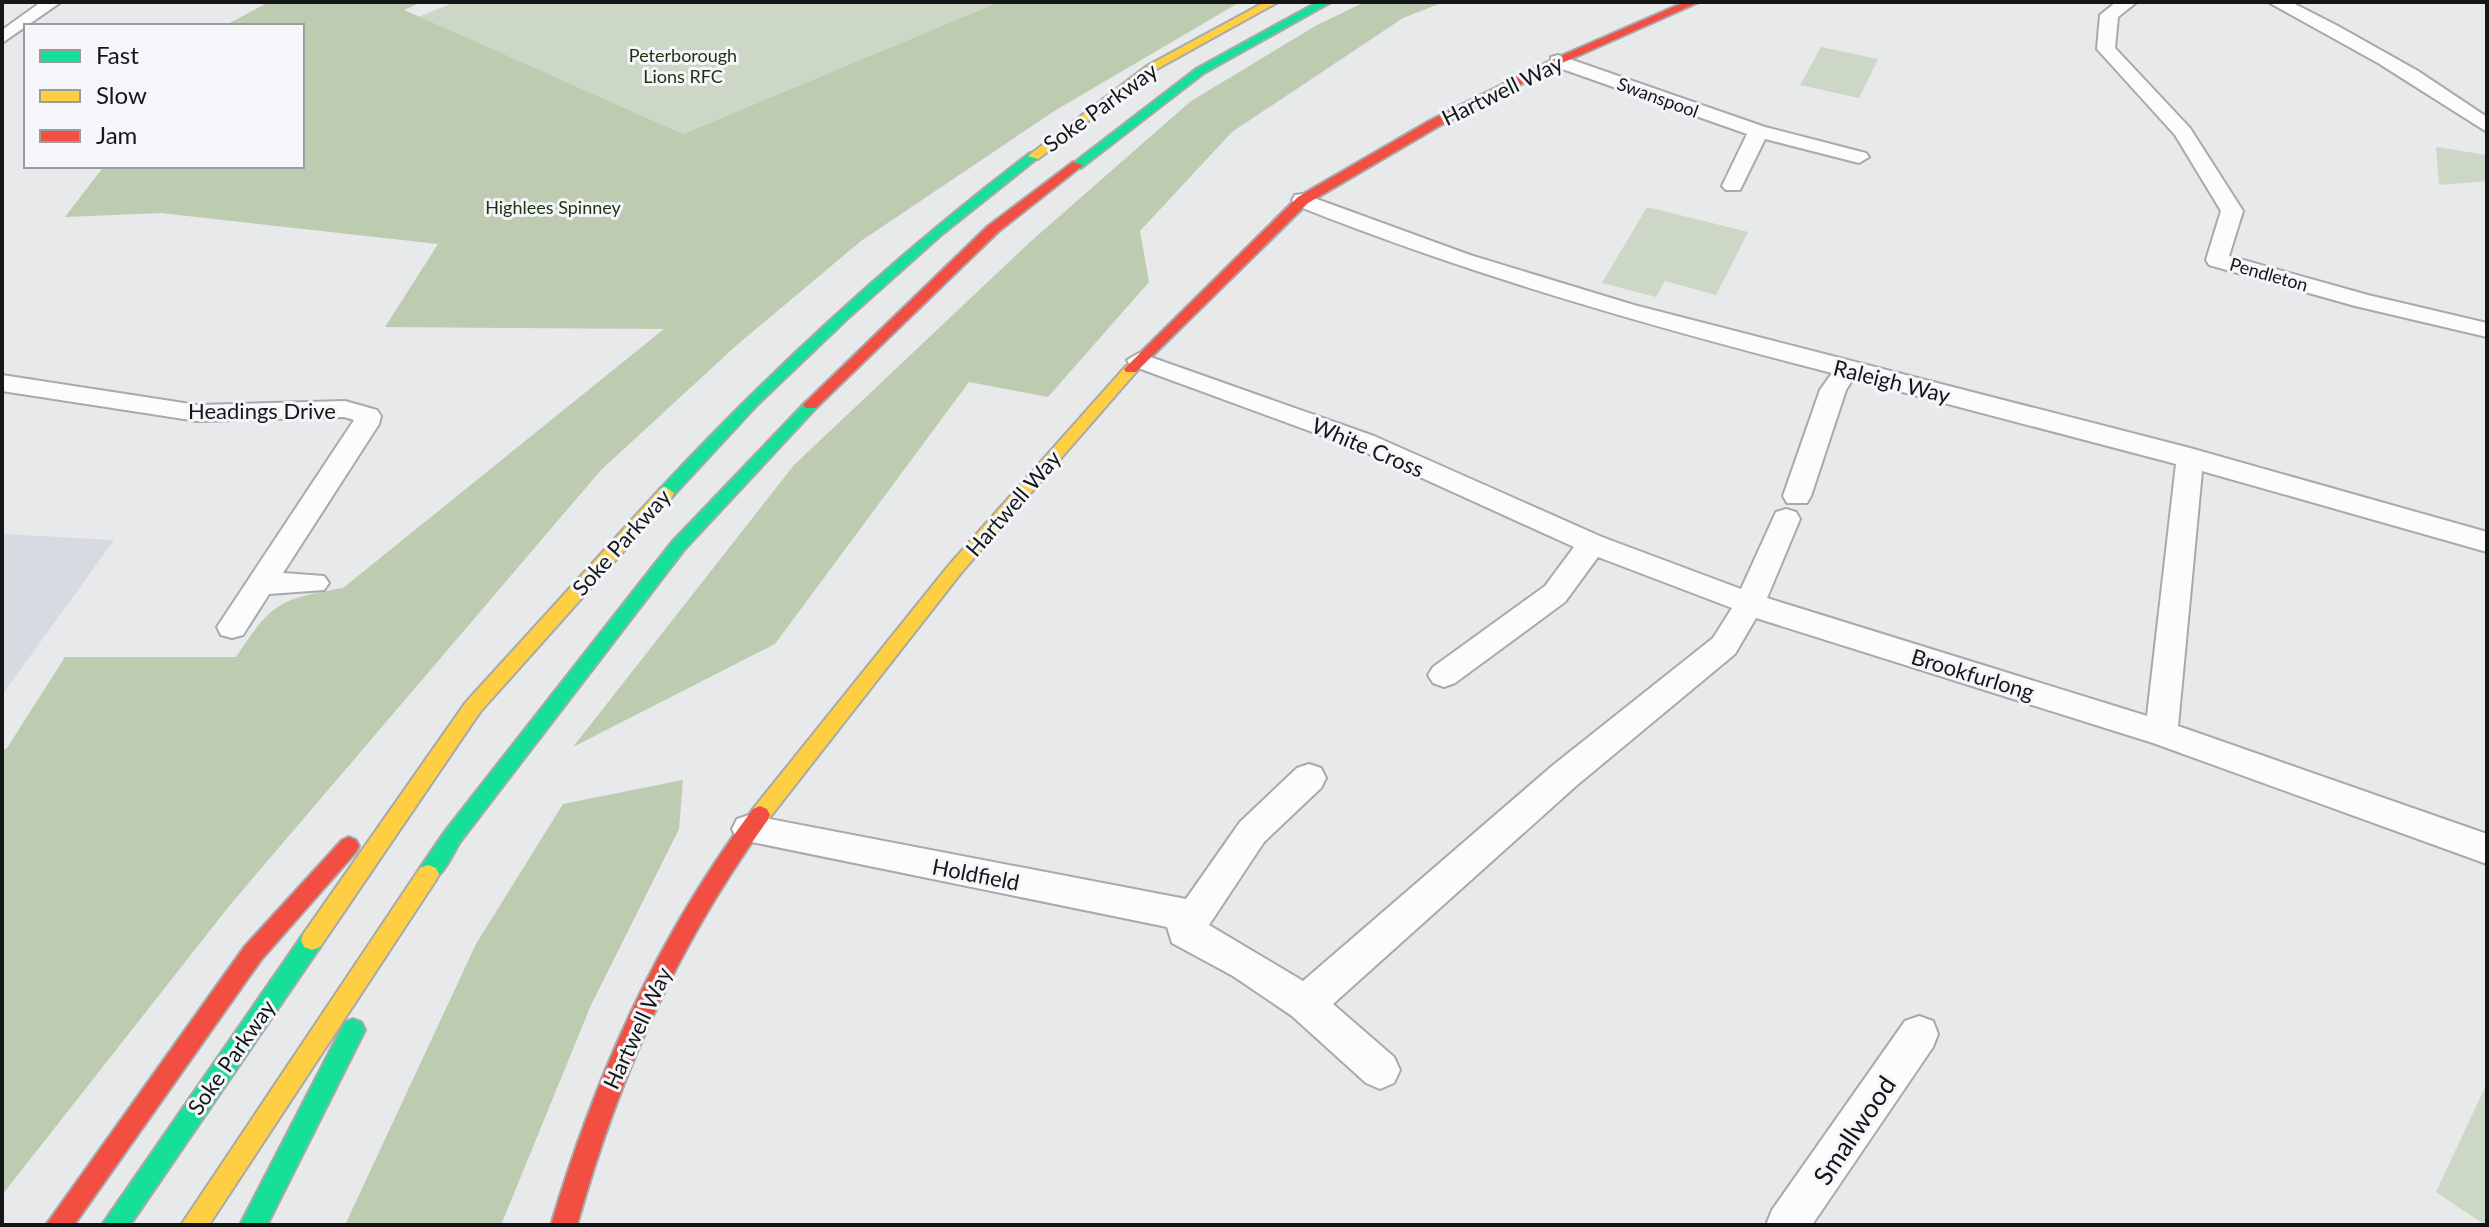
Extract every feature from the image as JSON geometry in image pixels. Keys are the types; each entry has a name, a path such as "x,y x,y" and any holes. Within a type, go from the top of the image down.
{"main road":[{"name":"Soke Parkway","path":"115,1225 473,707 749,401 944,223 1151,68 1273,2"},
{"name":"Soke Parkway","path":"194,1225 453,836 678,546 798,418 993,229 1200,71 1326,2"},
{"name":"Hartwell Way","path":"564,1225 583,1153 628,1039 676,944 749,829 955,569 1139,360 1303,200 1435,123 1558,61 1694,2"},
{"path":"59,1225 253,953 473,707"},
{"path":"375,989 453,836"},
{"path":"253,1225 360,1016"}],"street":[{"path":"2,38 52,2"},
{"name":"Pendleton","path":"2128,2 2109,15 2106,49 2183,132 2232,211 2217,260 2363,301 2487,330"},
{"path":"2277,2 2338,31 2443,94 2487,126"},
{"name":"Swanspool","path":"1558,61 1758,131 1859,157"},
{"path":"1733,186 1758,131"},
{"name":"Raleigh Way","path":"1303,200 1554,289 1847,370 2190,457 2487,542"},
{"name":"White Cross","path":"1139,360 1365,442 1592,544 1750,603"},
{"path":"1305,1004 1564,776 1724,646 1750,603 1792,507 1833,390 1847,370"},
{"name":"Headings Drive","path":"2,383 197,413 345,409 368,416 366,424 232,627"},
{"path":"2161,733 2190,457"},
{"path":"1444,675 1555,594 1592,544"},
{"path":"259,584 314,583"},
{"name":"Brookfurlong","path":"1750,603 1786,617 2161,733 2487,849"},
{"path":"1185,931 1252,832 1309,778"},
{"name":"Holdfield","path":"749,829 1187,915 1185,931 1246,964 1305,1004 1380,1070"},
{"name":"Smallwood","path":"1787,1225 1919,1034"}],"shaded area":[{"path":"2,534 114,540 2,695"}],"green space":[{"name":"Highlees Spinney","path":"269,2 422,2 404,10 683,134 999,2 1240,2 1056,110 861,241 738,344 601,470 230,905 2,1195 2,751 7,748 65,657 236,657 259,625 279,606 304,596 343,588 664,329 385,327 438,244 161,213 65,217 102,168 304,168 304,24 228,24"},
{"name":"Peterborough Lions RFC","path":"455,2 999,2 683,134 418,17"},
{"path":"1365,2 1444,2 1403,18 1232,132 1140,231 1149,282 1048,397 969,382 775,644 573,747 794,465 1030,242 1191,101 1317,25"},
{"path":"1821,47 1878,59 1859,98 1800,85"},
{"path":"2436,147 2487,155 2487,181 2439,185"},
{"path":"1647,207 1748,232 1716,295 1665,281 1656,297 1602,283"},
{"path":"683,780 679,829 591,1005 501,1225 345,1225 476,944 563,804"},
{"path":"2487,1083 2487,1225 2485,1225 2436,1192"}],"traffic: fast":[{"path":"1077,165 1200,71 1326,2"},
{"path":"666,493 796,358 936,233 1034,156"},
{"path":"428,874 453,836 678,546 811,405"},
{"path":"115,1225 312,940"},
{"path":"253,1225 353,1030"}],"traffic: slow":[{"path":"1034,156 1151,68 1273,2"},
{"path":"760,815 955,569 1131,369"},
{"path":"312,940 473,707 666,493"},
{"path":"194,1225 428,874"}],"traffic: jam":[{"path":"1131,369 1303,200 1435,123 1558,61 1694,2"},
{"path":"811,405 993,229 1077,165"},
{"path":"564,1225 598,1117 642,1010 696,908 760,815"},
{"path":"59,1225 253,953 349,846"}]}
